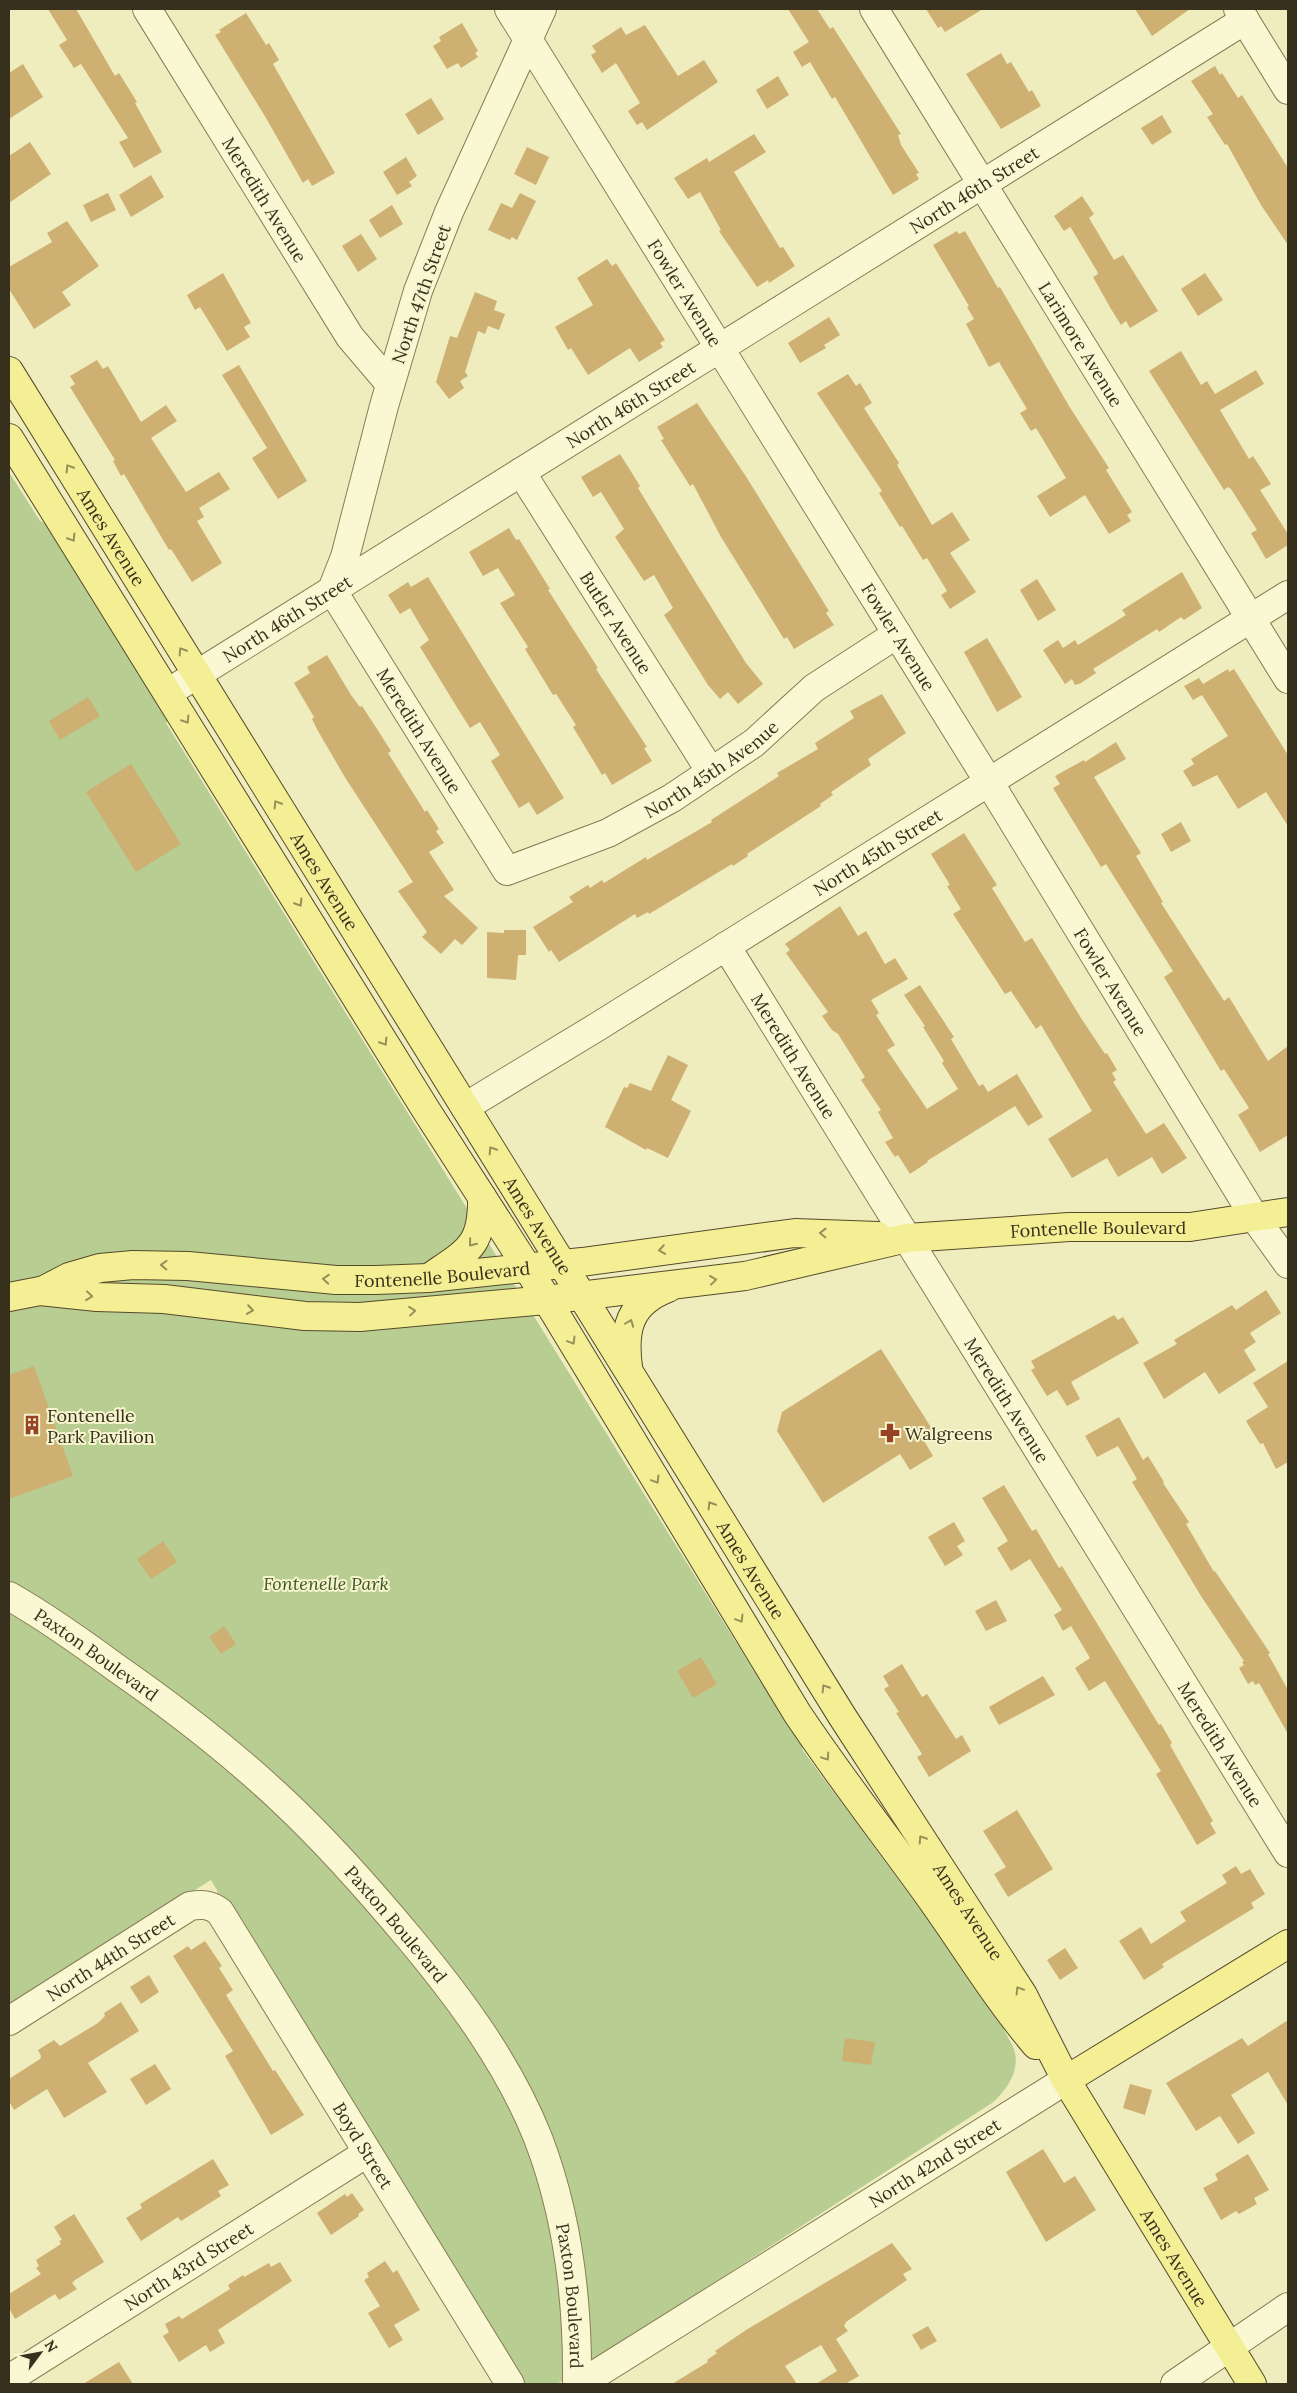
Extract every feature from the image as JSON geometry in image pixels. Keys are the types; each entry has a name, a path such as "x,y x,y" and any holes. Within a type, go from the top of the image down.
{"main road":[{"name":"Ames Avenue","path":"9,371 842,1716 1023,1995 1066,2080 1252,2384"},
{"name":"Ames Avenue","path":"9,438 526,1267 797,1713 836,1771 955,1932 1004,2007 1066,2080"},
{"path":"276,867 283,866 297,871 312,886 370,976 410,1018"},
{"path":"428,1278 456,1259 477,1238 482,1218 482,1197"},
{"name":"Fontenelle Boulevard","path":"9,1297 40,1291 69,1277 100,1268 133,1265 188,1266 336,1280 428,1278 562,1264 794,1233 907,1238 1070,1227 1190,1227 1288,1212"},
{"name":"Fontenelle Boulevard","path":"40,1291 97,1297 164,1299 305,1316 360,1317 546,1300 745,1276 907,1238"},
{"path":"629,1371 626,1334 630,1320 648,1299 678,1284"},
{"name":"North 42nd Street","path":"1066,2080 1288,1944"}],"street":[{"name":"Meredith Avenue","path":"147,9 350,337 390,384"},
{"name":"Fowler Avenue","path":"509,9 989,782 1256,1218 1288,1264"},
{"name":"North 47th Street","path":"332,590 345,557 390,384 418,291 438,239 542,9"},
{"name":"Larimore Avenue","path":"874,9 1288,679"},
{"name":"North 46th Street","path":"168,692 982,183 1242,14"},
{"path":"1242,14 1288,90"},
{"name":"Butler Avenue","path":"521,472 711,772"},
{"name":"Meredith Avenue","path":"332,590 507,871"},
{"name":"North 45th Street","path":"465,1107 1288,595"},
{"name":"North 45th Avenue","path":"507,871 608,833 672,798 754,743 814,688 897,634"},
{"name":"Meredith Avenue","path":"726,946 1288,1853"},
{"name":"Paxton Boulevard","path":"9,1596 47,1620 160,1699 283,1801 381,1904 457,1998 500,2064 519,2098 537,2138 551,2177 561,2211 574,2300 579,2384"},
{"name":"North 44th Street","path":"9,2021 190,1906 200,1904 214,1908"},
{"name":"Boyd Street","path":"214,1908 220,1912 510,2384"},
{"name":"North 42nd Street","path":"579,2384 1066,2080"},
{"name":"North 43rd Street","path":"9,2379 368,2152"},
{"path":"1175,2384 1288,2306"}],"green space":[{"name":"Fontenelle Park","path":"9,472 40,521 52,527 172,714 166,723 760,1681 765,1683 804,1744 802,1749 1002,2020 1004,2030 1015,2053 1015,2069 1012,2077 992,2103 557,2384 523,2384 218,1900 217,1890 211,1880 9,2006"}],"building":[{"path":"48,9 76,9 115,76 119,73 137,102 135,103 162,152 134,168 119,142 128,138 81,64 74,68 59,45 67,40"},
{"path":"788,9 817,9 830,29 833,27 901,134 898,135 901,145 919,173 916,174 919,179 893,195 835,97 832,99 810,62 802,67 793,52 809,42"},
{"path":"926,9 983,9 945,32 941,26 938,28"},
{"path":"1135,9 1190,9 1152,36"},
{"path":"246,13 266,45 269,43 279,60 273,64 335,173 312,186 308,179 303,183 215,35 221,32 219,30"},
{"path":"462,23 478,51 475,53 478,57 461,68 458,63 447,69 433,46 441,41 439,37"},
{"path":"645,25 678,76 704,60 718,82 647,130 642,122 637,125 628,111 640,103 616,63 602,73 591,55 596,52 592,46 621,27 626,35"},
{"path":"1001,53 1007,64 1011,62 1029,92 1032,90 1041,106 1001,129 966,74"},
{"path":"23,64 43,97 9,119 9,73"},
{"path":"1215,66 1220,75 1222,73 1238,98 1242,95 1288,168 1288,245 1261,205 1227,144 1225,145 1207,117 1213,114 1191,81"},
{"path":"778,76 789,95 767,109 756,90"},
{"path":"431,98 444,119 418,135 405,114"},
{"path":"1162,115 1172,132 1152,145 1141,128"},
{"path":"754,134 766,152 734,172 780,248 783,247 795,266 769,283 768,280 757,287 719,231 721,230 700,192 688,199 674,178 707,158 709,162"},
{"path":"30,142 51,174 9,203 9,156"},
{"path":"527,147 549,157 536,185 514,174"},
{"path":"406,157 417,176 409,182 412,186 397,195 383,172"},
{"path":"151,175 164,197 131,217 119,195"},
{"path":"108,193 116,210 91,222 83,205"},
{"path":"520,193 536,201 517,240 512,237 510,240 488,230 501,203 512,208"},
{"path":"1082,196 1094,214 1089,218 1114,260 1123,255 1158,311 1130,328 1126,321 1121,325 1111,309 1093,277 1098,274 1097,271 1071,228 1064,231 1054,216"},
{"path":"392,205 403,224 380,238 369,220"},
{"path":"67,221 99,266 62,292 71,305 34,329 9,289 9,267 52,242 47,233"},
{"path":"957,231 959,234 965,231 998,288 1000,287 1069,406 1109,468 1106,470 1132,512 1127,515 1131,521 1109,534 1085,495 1050,517 1037,496 1066,478 1036,428 1031,431 1020,413 1027,409 999,362 989,367 966,324 974,319 967,307 969,306 933,245"},
{"path":"361,234 377,259 358,272 342,246"},
{"path":"607,259 612,266 616,263 665,340 660,343 663,347 639,362 630,348 588,375 571,348 568,350 555,327 593,305 577,278"},
{"path":"223,273 251,323 244,327 250,337 227,351 200,307 195,310 187,295"},
{"path":"1205,273 1223,300 1198,316 1181,289"},
{"path":"475,292 497,301 494,310 505,314 499,330 488,326 485,334 478,331 465,372 468,376 460,381 464,388 449,399 436,382 450,336 457,338"},
{"path":"829,317 840,335 824,345 826,348 800,363 788,343"},
{"path":"1181,351 1201,385 1207,381 1215,394 1256,370 1264,384 1220,410 1249,459 1253,456 1271,484 1260,490 1288,534 1288,545 1266,559 1251,533 1257,530 1231,489 1228,487 1224,490 1149,371"},
{"path":"97,360 103,369 108,366 141,422 166,405 177,421 151,438 186,492 219,472 230,489 199,508 204,517 197,521 222,563 192,582 171,549 169,550 124,474 121,476 113,461 115,460 70,387 75,384 70,376"},
{"path":"239,365 307,481 278,499 252,458 267,448 222,375"},
{"path":"848,374 856,386 860,383 872,403 864,408 899,463 897,465 932,525 952,512 970,540 950,553 976,592 950,609 941,595 947,591 927,558 923,560 902,526 900,527 879,493 882,491 817,393"},
{"path":"697,403 747,478 829,611 826,613 834,625 794,649 787,637 784,639 721,537 693,484 690,486 661,440 664,439 657,427"},
{"path":"620,454 640,486 638,488 693,578 746,663 763,684 738,704 728,692 720,699 708,685 664,615 673,608 654,575 644,581 615,537 624,529 601,492 593,497 581,477"},
{"path":"509,528 516,540 519,539 550,589 548,590 598,668 596,669 647,747 644,748 652,761 612,785 605,773 602,775 573,727 576,725 556,694 553,695 525,649 528,647 500,603 515,595 498,568 483,576 469,552"},
{"path":"1182,572 1202,608 1184,620 1181,617 1159,632 1157,629 1093,669 1096,673 1081,683 1075,685 1072,679 1065,684 1043,650 1058,640 1063,648 1075,640 1078,645 1126,615 1122,610"},
{"path":"428,577 564,798 537,815 529,802 519,808 491,761 500,755 480,722 470,728 420,647 429,640 410,608 400,614 388,595 408,582 411,587"},
{"path":"1037,579 1056,610 1038,621 1020,590"},
{"path":"987,638 1022,697 997,712 964,652"},
{"path":"327,655 351,695 360,707 362,706 391,751 388,753 425,812 427,810 439,829 436,831 444,843 429,852 454,890 444,896 478,928 462,945 455,939 441,954 422,937 427,932 398,891 413,882 346,779 318,731 312,719 314,717 294,683 310,673 307,667"},
{"path":"1228,669 1229,672 1234,669 1288,755 1288,826 1266,792 1238,809 1217,775 1193,787 1183,771 1194,764 1191,759 1228,736 1202,695 1193,700 1184,686 1199,678 1203,684"},
{"path":"882,694 906,733 868,759 871,765 831,792 833,795 820,804 821,806 747,854 748,856 733,866 732,864 649,914 648,912 637,918 635,914 559,962 551,950 549,952 533,927 573,902 569,897 588,885 590,888 602,880 604,883 646,857 647,860 712,822 711,820 779,776 777,773 818,749 815,743 854,718 850,711"},
{"path":"88,697 100,716 60,740 49,721"},
{"path":"1116,742 1126,759 1094,777 1141,853 1136,856 1163,902 1161,903 1224,1001 1229,997 1268,1061 1288,1046 1288,1135 1260,1152 1238,1115 1249,1108 1224,1069 1221,1071 1164,977 1173,971 1106,864 1101,867 1053,788 1060,784 1055,776 1084,760 1085,762"},
{"path":"131,764 181,844 136,872 86,792"},
{"path":"1181,822 1191,841 1171,852 1161,834"},
{"path":"964,833 997,885 992,888 1025,942 1032,938 1081,1018 1105,1054 1107,1053 1117,1070 1112,1073 1116,1080 1113,1082 1146,1134 1164,1123 1187,1158 1162,1174 1152,1157 1118,1177 1107,1158 1072,1178 1048,1139 1092,1111 1041,1025 1036,1029 1011,991 1005,994 953,914 961,909 947,886 950,885 931,854"},
{"path":"840,906 858,936 866,931 885,964 895,958 908,979 871,1000 879,1013 876,1015 895,1045 887,1050 927,1109 958,1089 942,1063 944,1061 923,1027 925,1026 904,995 920,985 954,1037 951,1039 979,1086 983,1084 988,1092 1017,1074 1043,1117 1028,1126 1015,1106 927,1161 910,1174 898,1155 895,1157 885,1142 893,1138 878,1112 881,1110 861,1080 865,1077 838,1034 832,1030 822,1016 828,1012 786,953 790,950 785,944"},
{"path":"504,930 526,930 526,955 518,955 516,980 487,978 487,932 504,933"},
{"path":"668,1055 688,1065 671,1100 691,1111 668,1158 647,1148 646,1150 605,1127 624,1087 627,1088 630,1083 651,1091"},
{"path":"1266,1290 1281,1313 1250,1333 1256,1342 1244,1350 1256,1370 1219,1394 1205,1372 1164,1399 1143,1363 1177,1344 1174,1340 1232,1305 1236,1310"},
{"path":"1114,1315 1118,1320 1123,1317 1139,1343 1071,1382 1080,1399 1067,1406 1057,1390 1047,1396 1031,1370 1035,1368 1031,1361"},
{"name":"Walgreens","path":"881,1349 934,1432 923,1439 933,1456 910,1470 900,1454 823,1503 777,1431 782,1412"},
{"path":"1288,1361 1288,1462 1276,1469 1263,1443 1260,1444 1246,1421 1268,1407 1253,1383"},
{"name":"Fontenelle Park Pavilion","path":"34,1366 73,1476 9,1499 9,1375"},
{"path":"1119,1417 1143,1460 1148,1456 1163,1483 1189,1522 1186,1524 1214,1572 1270,1653 1268,1654 1288,1690 1288,1734 1259,1683 1255,1685 1253,1681 1248,1684 1239,1668 1244,1665 1242,1662 1244,1661 1201,1596 1132,1482 1137,1479 1118,1446 1097,1457 1085,1436"},
{"path":"1004,1485 1032,1531 1036,1529 1059,1568 1062,1566 1159,1725 1161,1724 1172,1743 1170,1745 1213,1821 1210,1823 1216,1833 1197,1845 1156,1774 1161,1771 1105,1681 1089,1691 1075,1668 1090,1658 1071,1626 1063,1631 1054,1615 1062,1610 1030,1559 1011,1571 997,1548 1008,1541 982,1498"},
{"path":"954,1522 965,1541 957,1546 963,1555 945,1566 928,1537"},
{"path":"163,1541 177,1562 151,1579 137,1559"},
{"path":"996,1600 1007,1621 986,1631 975,1611"},
{"path":"224,1626 236,1644 221,1654 209,1637"},
{"path":"701,1657 717,1684 693,1698 677,1671"},
{"path":"902,1664 922,1697 927,1694 956,1739 962,1735 971,1751 929,1777 917,1757 922,1754 896,1713 899,1712 884,1689 889,1686 883,1676"},
{"path":"1043,1676 1055,1695 999,1725 989,1707"},
{"path":"1017,1810 1053,1869 1008,1897 994,1874 1006,1867 983,1831"},
{"path":"1236,1866 1241,1874 1250,1869 1265,1894 1251,1903 1254,1908 1162,1964 1164,1967 1144,1980 1119,1941 1141,1927 1151,1944 1186,1921 1180,1912 1227,1883 1222,1875"},
{"path":"205,1941 222,1966 219,1968 233,1990 226,1995 273,2071 275,2070 304,2115 271,2135 225,2056 233,2051 173,1956 188,1946 191,1950"},
{"path":"1065,1948 1078,1968 1060,1980 1047,1960"},
{"path":"149,1975 159,1992 141,2004 130,1987"},
{"path":"121,2002 139,2031 88,2063 107,2092 64,2118 47,2089 14,2110 9,2101 9,2079 40,2059 41,2056 38,2050 54,2040 60,2046 98,2023 105,2016 104,2013"},
{"path":"1288,2020 1288,2105 1268,2072 1231,2095 1255,2133 1238,2144 1220,2116 1196,2131 1166,2083 1242,2038 1248,2046"},
{"path":"845,2038 875,2042 871,2065 842,2061"},
{"path":"155,2064 171,2089 146,2105 130,2079"},
{"path":"1130,2084 1152,2090 1145,2115 1123,2108"},
{"path":"1043,2149 1064,2183 1075,2176 1096,2210 1046,2242 1006,2172"},
{"path":"1248,2154 1269,2190 1254,2198 1257,2204 1239,2214 1236,2211 1221,2220 1203,2188 1218,2180 1215,2174"},
{"path":"213,2159 229,2185 218,2191 221,2196 181,2221 178,2217 141,2241 126,2218 142,2208 140,2204"},
{"path":"352,2193 364,2210 358,2214 359,2216 331,2235 317,2213 345,2194 347,2197"},
{"path":"74,2214 104,2262 72,2283 77,2289 59,2300 55,2294 15,2319 9,2308 9,2294 41,2274 36,2268 39,2266 36,2260 61,2244 59,2241 62,2240 54,2227"},
{"path":"892,2243 912,2269 903,2274 907,2280 846,2322 844,2326 848,2331 836,2339 859,2376 845,2384 816,2384 837,2371 821,2345 785,2366 797,2384 672,2384 708,2362 707,2360 717,2353 715,2351 746,2330"},
{"path":"385,2261 393,2273 397,2270 420,2310 394,2325 403,2340 389,2348 368,2313 380,2306 364,2280 369,2277 367,2273"},
{"path":"280,2262 292,2281 218,2330 225,2343 210,2352 206,2345 179,2362 163,2336 169,2332 165,2324 179,2316 182,2319 230,2289 228,2285 243,2275 244,2277 269,2263 271,2267"},
{"path":"928,2326 937,2341 921,2350 912,2335"},
{"path":"119,2362 133,2384 83,2384"}],"place":[{"name":"Fontenelle Park Pavilion","path":"32,1425"},
{"name":"Walgreens","path":"890,1433"}]}
